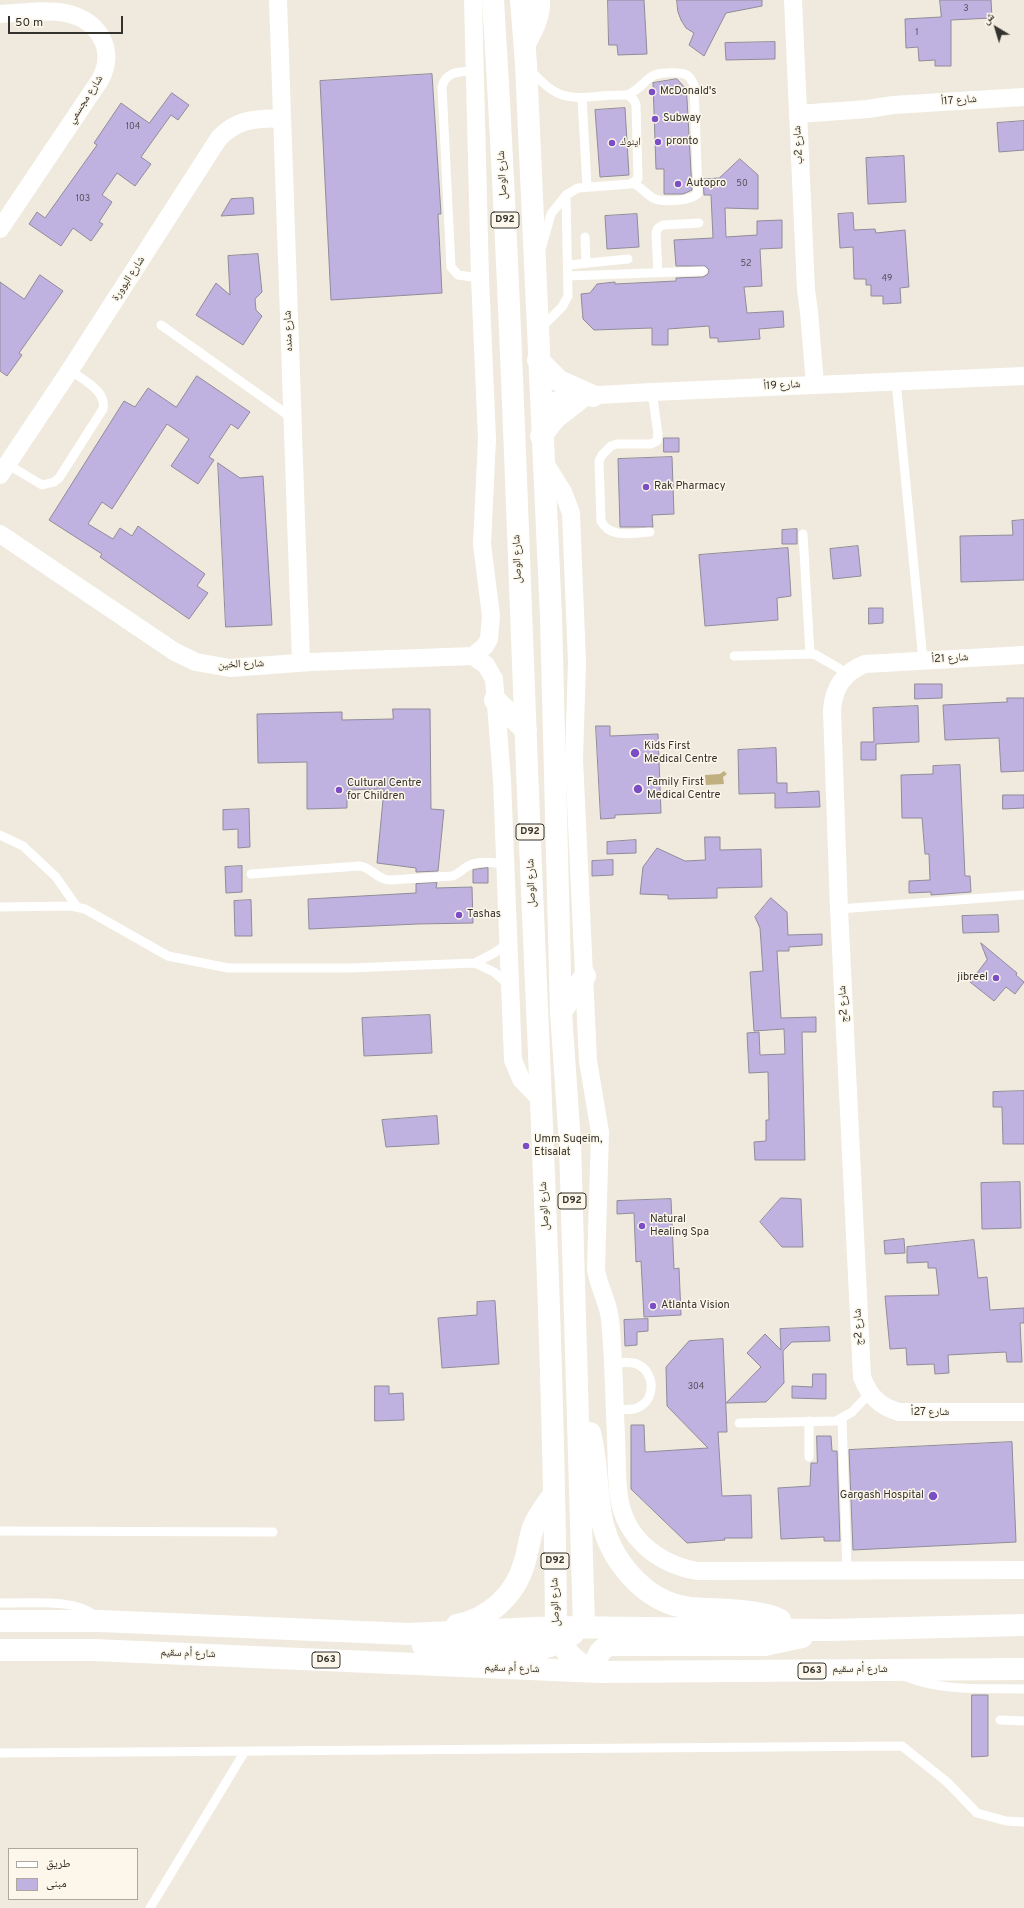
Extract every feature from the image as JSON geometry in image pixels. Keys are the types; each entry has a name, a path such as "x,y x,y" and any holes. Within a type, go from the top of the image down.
{"main road":[{"name":"شارع الوصل","path":"493,0 511,323 515,473 551,1342 554,1494 549,1636 580,1664 599,1672"},
{"name":"D92","path":"521,0 536,275 541,436 551,617 561,1012 570,1144 584,1627"},
{"path":"511,323 522,353 525,400 528,403 540,403"},
{"path":"538,360 559,381 587,397 559,415 541,436"},
{"path":"495,700 526,730"},
{"path":"561,1012 585,976"},
{"path":"577,1390 593,1446 601,1516 605,1533 622,1565 634,1579 656,1597 670,1603 684,1607 771,1616 795,1629"},
{"path":"409,1634 468,1622 483,1616 501,1603 512,1590 521,1574 534,1526 539,1515 554,1494"},
{"path":"0,1622 100,1621 409,1634 549,1636"},
{"path":"323,1660 349,1648 367,1645 549,1636 584,1627 827,1630 1024,1625"},
{"path":"599,1672 597,1663 599,1653 610,1645 765,1645 786,1642 827,1630"},
{"name":"شارع أم سقيم","path":"0,1650 94,1650 508,1670 599,1672 1024,1669"}],"street":[{"name":"شارع منده","path":"278,0 301,662"},
{"path":"473,0 476,71 480,278 486,439 482,544 491,616 488,639 485,646 473,656 480,660 490,671 494,679 502,780 504,864 509,942 513,1060 516,1070 530,1090 541,1100"},
{"path":"525,56 538,22 541,0"},
{"name":"شارع 2ب","path":"793,0 806,290 810,312 809,384"},
{"name":"شارع مجسمي","path":"0,14 55,12 73,15 89,24 100,36 104,43 107,58 106,66 100,80 0,230"},
{"name":"شارع 17أ","path":"798,107 868,109 893,105 1024,97"},
{"name":"شارع البوورة","path":"4,470 219,138 234,125 244,121 282,118"},
{"name":"شارع 19أ","path":"540,403 587,397 652,392 809,384 1024,376"},
{"path":"543,459 563,492 571,513 578,662 574,759 589,1068 600,1132 596,1269 610,1318 618,1484 622,1512 636,1537 656,1556 676,1566 697,1571 1024,1570"},
{"name":"شارع الخين","path":"0,534 185,658 207,665 230,668 301,662 473,656"},
{"name":"شارع 21أ","path":"875,662 1024,655"},
{"name":"شارع 2ج","path":"861,1369 839,909 832,710 836,690 848,673 856,667 875,662"},
{"name":"شارع 27أ","path":"861,1369 865,1386 870,1393 883,1406 899,1412 1024,1412"}],"lane":[{"path":"525,56 545,86 554,92 572,98 628,95 650,77 662,72 683,73 690,78 694,86 699,190 696,196 691,199 661,200 652,197 633,183 578,188 566,195 555,207 548,222 536,275"},
{"path":"476,71 452,73 445,78 442,87 451,267 458,276 480,278"},
{"path":"628,95 634,100 636,105 639,176 633,183"},
{"path":"582,98 587,186"},
{"path":"537,332 565,304 568,292 566,195"},
{"path":"658,273 656,233 658,228 663,226 699,223"},
{"path":"585,238 586,263"},
{"path":"568,264 628,259"},
{"path":"568,276 703,271"},
{"path":"161,325 292,418"},
{"path":"4,470 42,485 54,482 59,478 103,409 104,404 101,394 70,370"},
{"path":"896,381 923,660"},
{"path":"650,532 617,533 612,532 604,526 601,521 599,461 605,450 611,446 617,444 651,444 657,441 658,434 652,392"},
{"path":"803,534 810,654"},
{"path":"734,656 810,654 820,657 848,673"},
{"path":"0,835 23,846 56,877 77,908"},
{"path":"251,874 359,866 371,870 381,879 390,880 452,876 459,873 469,865 477,863 504,864"},
{"path":"839,909 1024,896"},
{"path":"0,907 71,906 85,909 168,956 228,968 350,968 475,963 494,953 509,942"},
{"path":"475,963 494,972 510,986"},
{"path":"612,1363 635,1363 641,1366 649,1375 652,1388 647,1400 638,1408 614,1409"},
{"path":"739,1423 836,1421 852,1412 870,1393"},
{"path":"842,1418 847,1570"},
{"path":"808,1421 809,1457"},
{"path":"0,1531 273,1532"},
{"path":"0,1603 73,1605 86,1610 100,1621"},
{"path":"891,1670 912,1679 954,1688 1024,1689"},
{"path":"1000,1720 1024,1720"},
{"path":"0,1753 902,1746 947,1782 977,1813 1006,1821 1024,1822"},
{"path":"150,1908 245,1751"}],"shaded area":[{"path":"724,771 727,774 723,777 724,784 706,785 705,775 720,774"}],"building":[{"path":"608,0 644,0 647,54 618,55 617,45 609,45"},
{"path":"677,0 762,0 762,6 726,13 704,56 689,45 694,33 686,28 681,20 678,12"},
{"path":"940,0 991,0 992,18 951,20 951,66 935,66 935,60 919,61 918,47 906,48 905,19 941,17"},
{"path":"775,42 775,59 726,60 725,43"},
{"path":"432,74 441,214 438,214 442,293 331,300 320,81"},
{"path":"677,79 686,89 692,190 683,194 664,194 664,169 656,169 653,83"},
{"path":"172,93 189,105 178,120 171,115 141,157 151,164 135,186 117,173 102,195 112,202 99,222 103,224 91,241 73,228 61,246 29,224 37,212 45,218 97,145 94,143 121,103 149,123"},
{"name":"اينوك","path":"625,108 629,175 600,177 595,110"},
{"path":"1024,121 1024,150 999,152 997,123"},
{"path":"904,156 906,202 868,204 866,158"},
{"path":"740,159 758,175 758,209 725,208 726,237 757,235 757,221 782,220 782,248 760,249 762,286 744,287 747,313 783,311 784,327 759,329 760,339 718,342 718,338 710,338 709,326 668,329 668,345 652,345 652,328 594,330 583,319 581,294 590,293 597,284 615,282 615,284 676,281 676,278 703,277 708,274 709,270 705,266 676,266 674,240 713,238 711,195 704,195 703,179 719,178"},
{"path":"253,198 254,214 221,216 231,199"},
{"path":"853,213 854,230 875,229 876,233 905,230 909,287 900,288 901,303 883,304 883,296 871,296 871,285 866,285 866,279 854,279 853,247 840,248 838,214"},
{"path":"637,214 639,247 607,249 605,216"},
{"path":"258,254 262,292 255,299 256,310 262,316 243,345 196,315 216,283 230,295 228,256"},
{"path":"40,275 63,291 19,353 22,355 7,376 0,371 0,282 24,299"},
{"path":"197,376 250,412 238,429 231,424 209,457 214,460 198,484 171,466 189,439 167,424 112,509 102,502 88,524 113,539 120,528 132,536 138,526 205,574 197,586 208,593 189,619 100,557 102,554 49,520 124,401 135,407 148,388 176,407"},
{"path":"664,438 679,438 679,452 664,452"},
{"name":"Rak Pharmacy","path":"672,457 674,514 652,515 653,527 620,527 618,459"},
{"path":"218,463 240,478 263,476 272,625 226,627"},
{"path":"1024,520 1024,580 961,582 960,536 1013,535 1012,521"},
{"path":"797,529 797,544 782,544 782,530"},
{"path":"858,546 861,576 833,579 830,549"},
{"path":"788,548 791,596 777,598 778,620 705,626 699,555"},
{"path":"869,608 883,608 883,623 869,624"},
{"path":"915,684 942,684 942,698 915,699"},
{"path":"1007,698 1024,698 1024,771 1001,772 999,738 945,740 943,705 1007,702"},
{"path":"918,706 919,742 876,744 876,760 861,760 861,742 874,742 873,708"},
{"name":"Cultural Centre for Children","path":"393,709 430,709 431,809 444,810 438,871 416,872 416,868 377,863 384,789 347,790 347,808 307,809 307,762 258,763 257,714 342,712 342,720 393,719"},
{"path":"596,726 610,726 610,736 658,734 661,813 615,815 615,818 601,819"},
{"path":"776,748 777,783 787,783 787,793 819,791 820,807 775,808 775,793 739,794 738,750"},
{"path":"960,765 965,876 970,876 971,892 931,895 931,892 909,893 909,881 930,880 929,854 925,854 922,818 902,818 901,775 933,774 933,766"},
{"path":"1003,795 1024,795 1024,808 1003,809"},
{"path":"249,809 250,847 238,848 238,829 223,830 223,810"},
{"path":"705,837 720,837 720,850 761,849 762,887 717,888 717,898 668,899 668,895 640,894 643,867 657,848 685,861 705,860"},
{"path":"636,840 636,853 607,854 607,842"},
{"path":"613,860 613,875 592,876 592,861"},
{"path":"242,866 242,892 226,893 225,867"},
{"path":"488,868 488,883 473,883 473,870"},
{"path":"437,883 436,888 472,887 473,923 309,929 308,899 416,893 416,884"},
{"path":"771,898 787,912 788,935 822,934 822,945 789,947 789,951 777,951 781,1018 816,1017 816,1032 802,1032 805,1160 755,1160 754,1142 766,1141 766,1120 769,1120 768,1072 749,1073 747,1033 759,1032 760,1055 785,1054 784,1029 754,1031 750,972 763,971 760,928 755,917"},
{"path":"251,900 252,936 235,936 234,901"},
{"path":"998,915 999,932 963,933 962,916"},
{"name":"jibreel","path":"981,943 1017,973 1016,975 1024,982 1015,994 1006,987 994,1001 970,982 987,960"},
{"path":"430,1015 432,1053 364,1056 362,1018"},
{"path":"1024,1091 1024,1144 1003,1144 1002,1107 993,1107 993,1092"},
{"path":"437,1116 439,1144 386,1147 382,1120"},
{"path":"1020,1182 1021,1228 982,1229 981,1183"},
{"path":"781,1198 801,1199 803,1247 782,1247 760,1222"},
{"path":"671,1199 674,1269 679,1268 681,1315 644,1317 641,1261 636,1262 634,1213 617,1214 617,1201"},
{"path":"904,1239 905,1253 885,1254 884,1241"},
{"path":"974,1240 978,1278 987,1277 990,1310 1024,1308 1024,1323 1020,1323 1022,1362 1007,1362 1006,1352 948,1355 949,1373 935,1374 934,1364 907,1365 906,1348 890,1349 885,1296 939,1295 936,1268 928,1268 928,1262 907,1263 907,1247"},
{"path":"495,1301 499,1364 442,1368 438,1318 477,1315 477,1302"},
{"path":"648,1319 648,1331 637,1332 637,1345 625,1346 624,1320"},
{"path":"829,1327 830,1341 792,1342 783,1351 784,1383 766,1402 726,1403 761,1367 747,1353 765,1334 781,1350 780,1329"},
{"path":"723,1339 727,1432 718,1432 722,1496 751,1495 752,1538 724,1538 725,1540 687,1543 631,1489 631,1425 644,1425 645,1452 708,1448 667,1406 666,1367 689,1341"},
{"path":"813,1374 826,1374 826,1399 792,1398 792,1386 812,1387"},
{"path":"375,1386 389,1386 389,1394 403,1393 404,1420 375,1421"},
{"path":"817,1436 831,1436 832,1451 837,1451 840,1541 824,1541 824,1537 781,1539 778,1488 810,1486 811,1463 817,1463"},
{"name":"Gargash Hospital","path":"1012,1442 1016,1542 853,1550 849,1450"},
{"path":"972,1695 988,1695 988,1756 972,1757"}],"place":[{"name":"McDonald's","path":"652,92"},
{"name":"Subway","path":"655,119"},
{"name":"pronto","path":"658,142"},
{"name":"اينوك","path":"612,143"},
{"name":"Autopro","path":"678,184"},
{"name":"Rak Pharmacy","path":"646,487"},
{"name":"Kids First Medical Centre","path":"635,753"},
{"name":"Family First Medical Centre","path":"638,789"},
{"name":"Cultural Centre for Children","path":"339,790"},
{"name":"Tashas","path":"459,915"},
{"name":"jibreel","path":"996,978"},
{"name":"Umm Suqeim, Etisalat","path":"526,1146"},
{"name":"Natural Healing Spa","path":"642,1226"},
{"name":"Atlanta Vision","path":"653,1306"},
{"name":"Gargash Hospital","path":"933,1496"}]}
